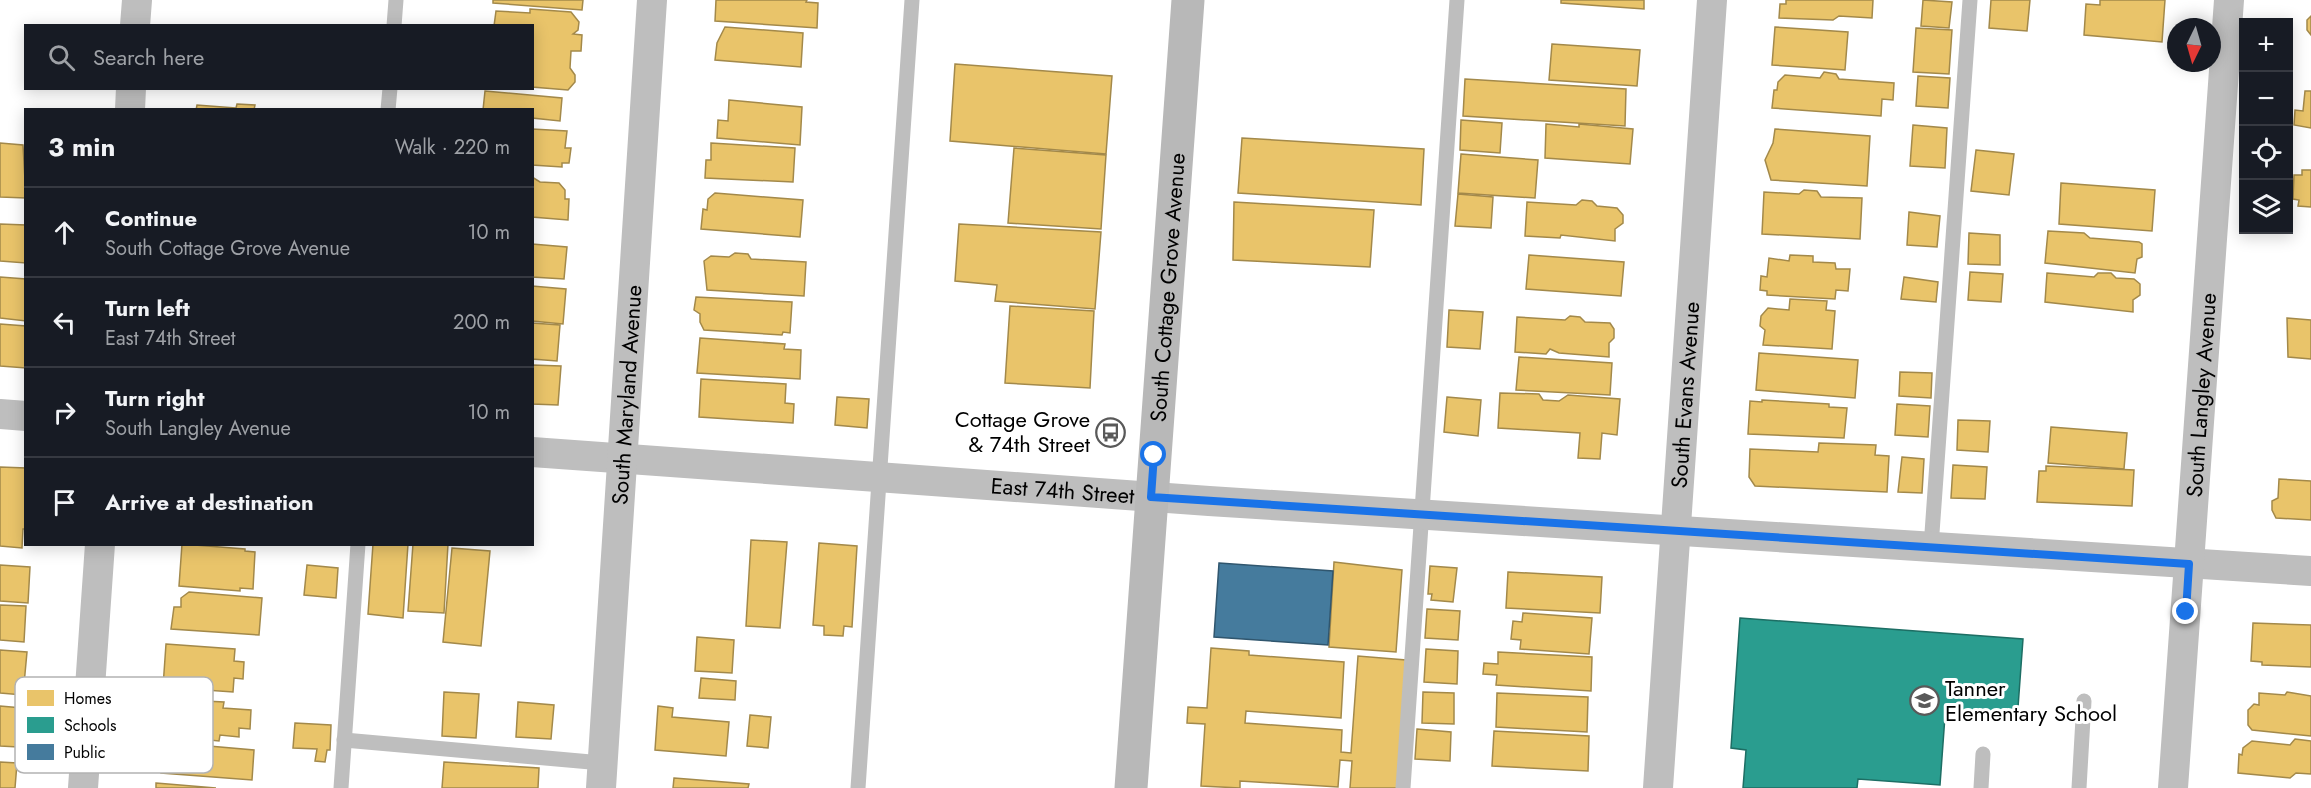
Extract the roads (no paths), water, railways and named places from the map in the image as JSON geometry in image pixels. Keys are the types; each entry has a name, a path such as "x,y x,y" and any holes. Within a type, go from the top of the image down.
{"main road":[{"name":"South Cottage Grove Avenue","path":"1131,788 1188,0"}],"street":[{"path":"135,24 137,0"},
{"name":"South Maryland Avenue","path":"601,775 652,0"},
{"name":"South Evans Avenue","path":"1658,788 1712,0"},
{"name":"South Langley Avenue","path":"2173,788 2229,0"},
{"path":"130,108 131,90"},
{"path":"0,414 24,416"},
{"name":"East 74th Street","path":"534,452 1151,497 2311,571"},
{"path":"90,677 100,546"},
{"path":"82,788 83,773"}],"lane":[{"path":"394,24 396,0"},
{"path":"858,788 912,0"},
{"path":"1403,788 1457,0"},
{"path":"1931,547 1970,0"},
{"path":"388,108 390,90"},
{"path":"341,788 358,546"},
{"path":"2079,788 2084,701"},
{"path":"344,740 601,775"},
{"path":"1981,788 1983,754"}],"place":[{"name":"Cottage Grove & 74th Street","path":"1111,432"},
{"name":"Tanner Elementary School","path":"1924,701"}]}
